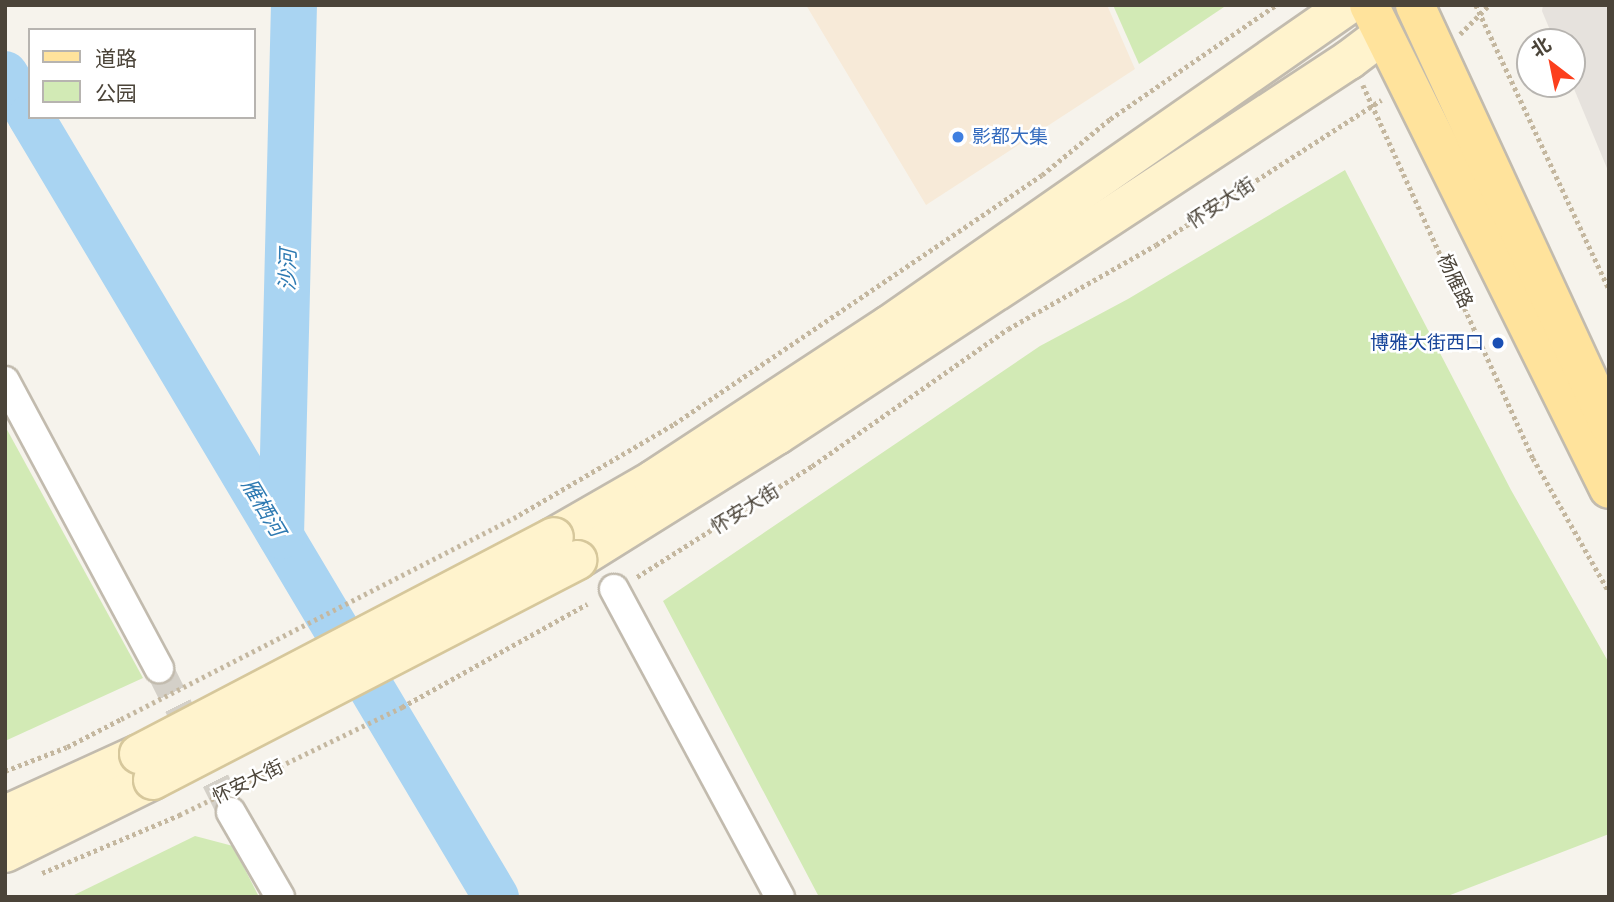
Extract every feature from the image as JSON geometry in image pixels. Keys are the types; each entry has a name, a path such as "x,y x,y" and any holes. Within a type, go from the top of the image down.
{"main road":[{"path":"566,549 653,480 889,325 1348,5"},
{"path":"5,816 146,767 566,549 777,435 1349,60 1375,20 1416,6 1609,424"},
{"path":"1375,20 1609,489"},
{"path":"18,866 146,767"}],"street":[{"path":"5,382 159,668"},
{"path":"614,589 780,897"},
{"path":"231,813 280,897"}],"path":[{"path":"5,771 66,747 519,515 674,425 1042,175 1110,119 1276,5"},
{"path":"1476,5 1609,289"},
{"path":"1439,52 1489,5"},
{"name":"杨雁路","path":"1349,60 1374,105 1533,458 1609,592"},
{"name":"怀安大街","path":"18,866 179,816 402,708 614,589 812,466 1008,329 1156,245 1374,105 1405,82"}],"shaded area":[{"name":"影都大集","path":"806,5 1107,5 1135,69 926,205"},
{"path":"1543,5 1609,5 1609,173 1578,98 1586,98 1586,28 1549,28 1542,11"}],"green space":[{"path":"1113,5 1227,5 1139,64"},
{"path":"1345,170 1511,490 1609,663 1609,834 1445,897 819,897 663,601 1040,346 1128,299"},
{"path":"5,426 143,678 5,741"},
{"path":"195,836 233,846 259,897 70,897"}],"waterway":[{"name":"沙河","path":"281,536 294,5"},
{"name":"雁栖河","path":"5,74 28,112"},
{"name":"雁栖河","path":"32,119 496,897"}],"tunnel":[{"path":"159,668 231,812"}],"place":[{"name":"影都大集","path":"958,137"},
{"name":"博雅大街西口","path":"1498,343"}]}
